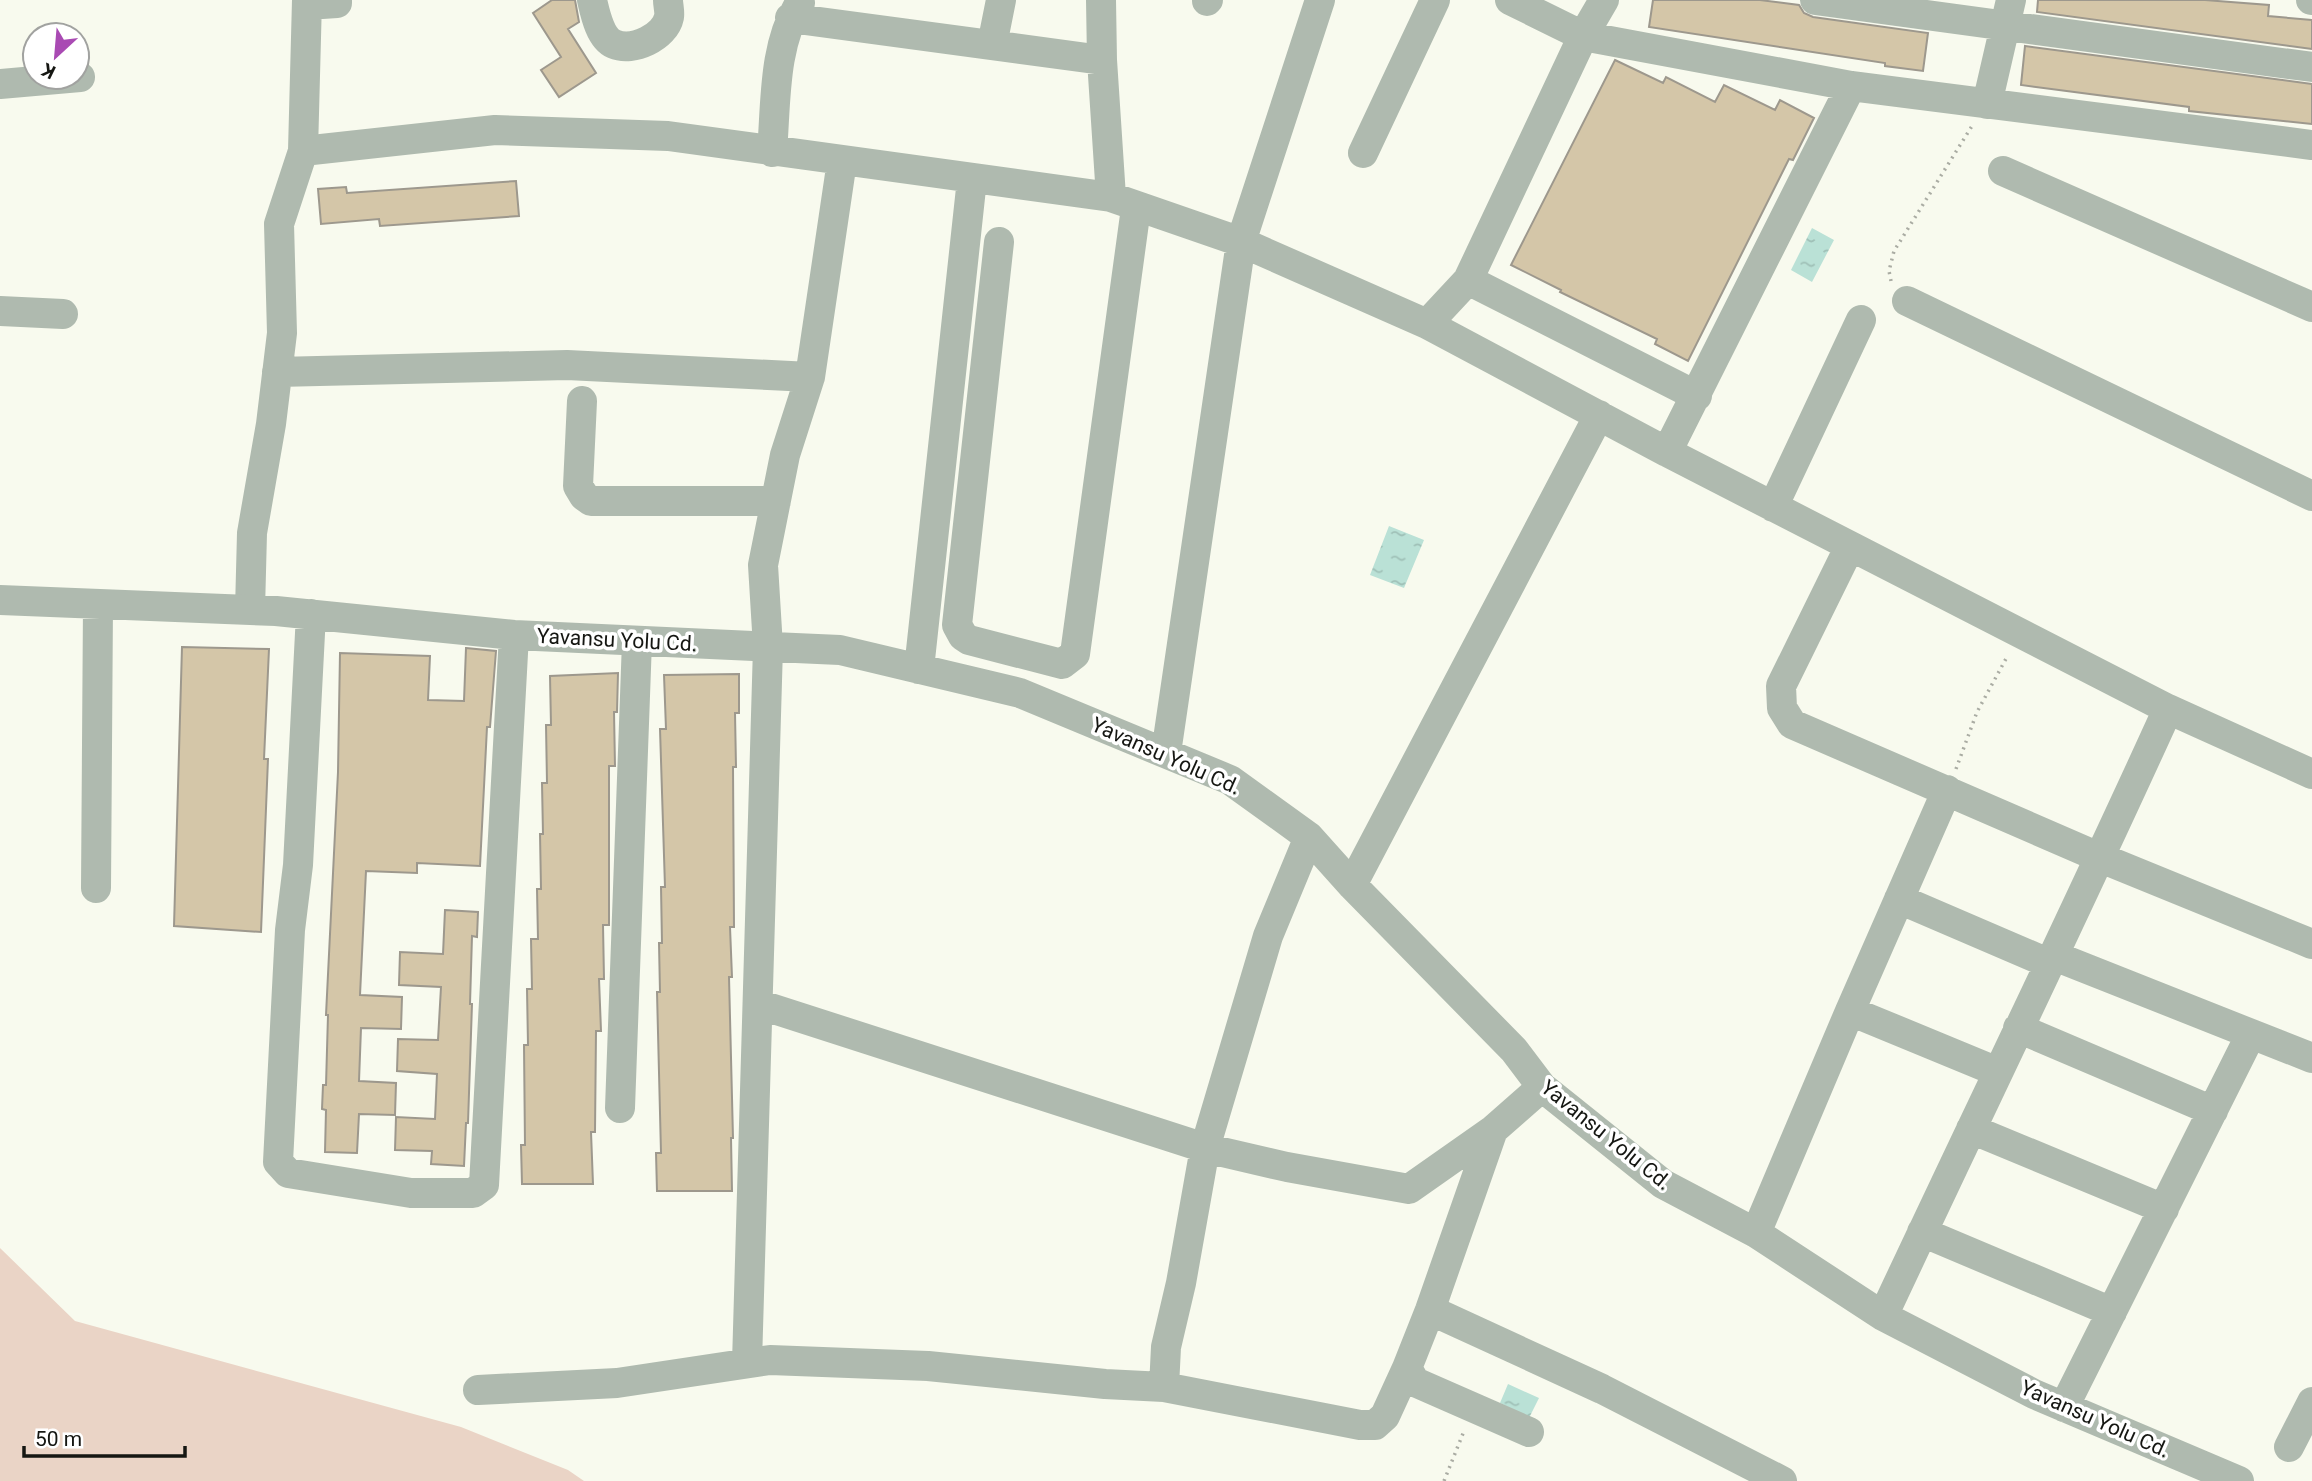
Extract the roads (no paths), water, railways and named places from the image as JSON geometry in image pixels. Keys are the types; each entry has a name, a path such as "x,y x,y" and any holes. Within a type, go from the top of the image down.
{"street":[{"path":"250,610 252,533 282,333 279,224 303,151 307,3 337,3 337,0"},
{"path":"592,0 603,34 614,44 632,45 662,32 669,16 668,0"},
{"path":"992,46 1001,0"},
{"path":"999,242 957,625 963,636 969,640 1062,664 1075,654 1124,203 1102,60 1101,0"},
{"path":"1166,753 1241,242 1320,0"},
{"path":"1363,153 1435,0"},
{"path":"1510,0 1583,36 1851,86 2312,145"},
{"path":"1427,324 1468,280 1583,36 1604,0"},
{"path":"1815,0 2008,14 2312,67"},
{"path":"772,152 779,66 796,9 992,46 1102,60"},
{"path":"1987,104 2008,14"},
{"path":"0,84 21,82"},
{"path":"1667,453 1851,86"},
{"path":"303,151 495,131 668,136 1124,203 1241,242 1427,324 1667,453 2168,709 2312,774"},
{"path":"747,1363 768,647 763,565 785,455 810,377 842,161"},
{"path":"2003,171 2312,307"},
{"path":"919,669 972,179"},
{"path":"1468,280 1697,396"},
{"path":"1907,301 2312,496"},
{"path":"0,312 63,314"},
{"path":"1773,507 1861,320"},
{"path":"277,372 567,365 810,377"},
{"path":"582,401 578,486 587,499 776,502"},
{"path":"1352,885 1600,415"},
{"path":"1850,546 1781,686 1782,708 1792,724 2101,858 2312,944"},
{"name":"Yavansu Yolu Cd.","path":"0,600 250,610 514,635 839,650 1020,693 1230,780 1309,837 1352,885 1514,1050 1542,1087 1663,1184 1756,1233 1883,1316 2034,1394 2238,1481"},
{"path":"96,888 100,636 98,604"},
{"path":"312,614 298,865 290,930 278,1163 288,1173 411,1193 472,1193 484,1185 514,635"},
{"path":"620,1108 637,640"},
{"path":"1883,1316 2050,959 2101,858 2168,709"},
{"path":"1756,1233 1947,790"},
{"path":"1164,1387 1166,1347 1181,1283 1205,1148 1268,936 1309,837"},
{"path":"1899,899 2312,1058"},
{"path":"758,1004 1205,1148 1287,1167 1409,1189 1493,1130 1542,1087"},
{"path":"1850,1011 1998,1072"},
{"path":"2018,1028 2213,1111"},
{"path":"2064,1407 2251,1034"},
{"path":"1971,1129 2164,1209"},
{"path":"478,1390 617,1383 770,1360 928,1366 1105,1384 1164,1387 1360,1425 1375,1425 1385,1416 1407,1368 1493,1130"},
{"path":"1922,1232 2112,1312"},
{"path":"1430,1310 1602,1389 1782,1481"},
{"path":"1407,1368 1415,1381 1472,1409 1529,1432"},
{"path":"2289,1447 2312,1402"}],"water":[{"path":"1812,228 1834,240 1812,282 1791,270"},
{"path":"1389,526 1424,540 1404,588 1370,575"},
{"path":"1508,1384 1539,1398 1529,1418 1500,1403"}]}
